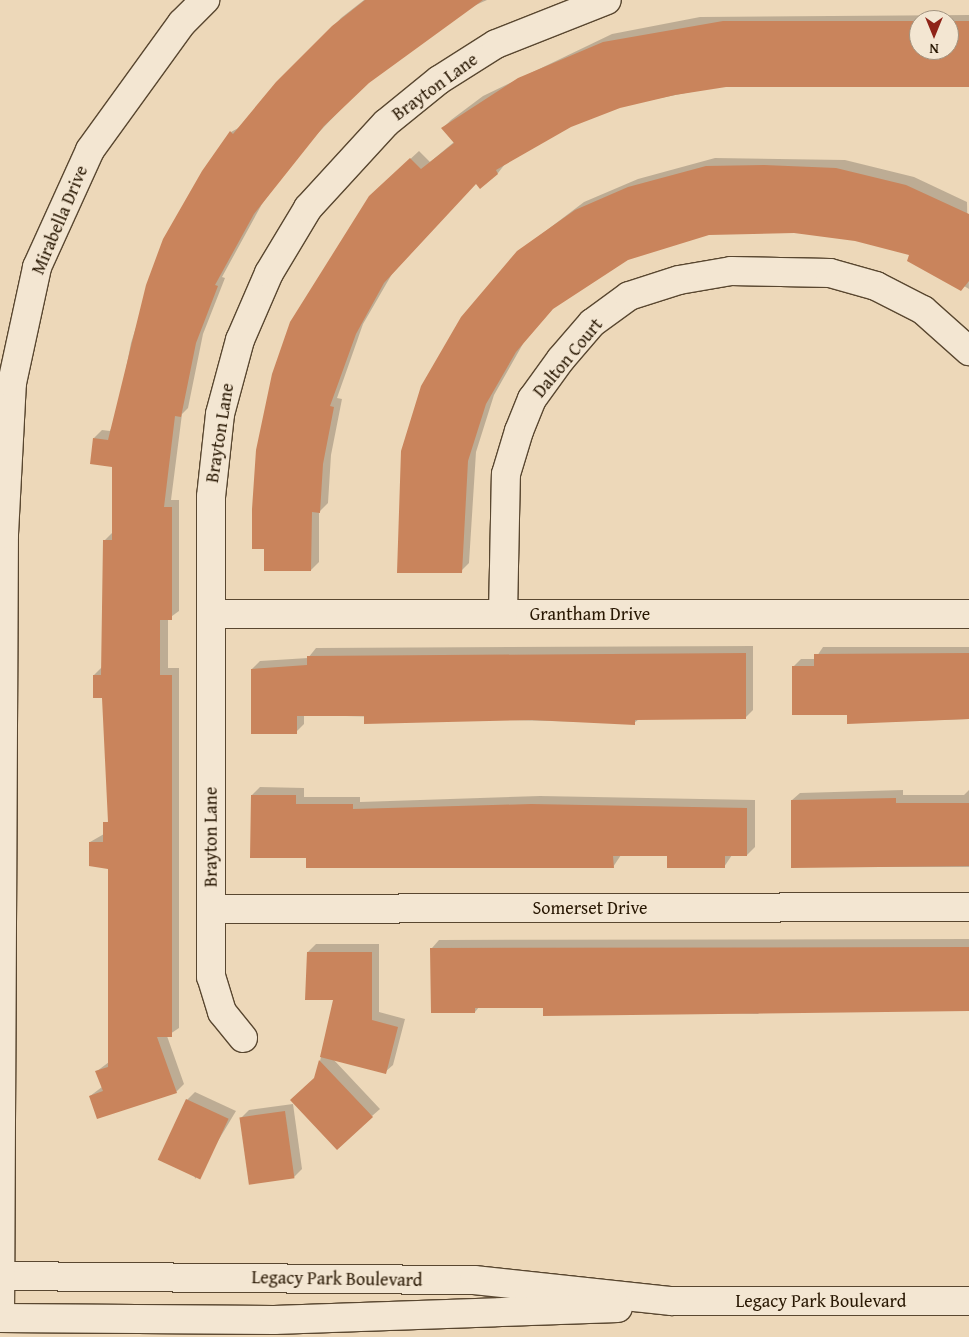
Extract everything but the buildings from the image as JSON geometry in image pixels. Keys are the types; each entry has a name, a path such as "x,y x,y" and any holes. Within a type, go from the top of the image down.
{"street":[{"name":"Mirabella Drive","path":"0,1318 4,534 12,384 37,267 90,150 182,24 205,0"},
{"name":"Brayton Lane","path":"243,1038 215,996 211,909 211,497 229,375 269,273 308,208 366,142 439,80 527,28 607,0"},
{"name":"Dalton Court","path":"503,614 506,474 519,431 532,399 562,359 592,323 628,296 679,280 731,271 830,273 876,286 923,310 969,350"},
{"name":"Grantham Drive","path":"211,614 969,614"},
{"name":"Somerset Drive","path":"211,909 969,908"},
{"name":"Legacy Park Boulevard","path":"0,1276 474,1280 672,1301 969,1301"},
{"name":"Legacy Park Boulevard","path":"0,1318 362,1318 646,1307 672,1301"}]}
